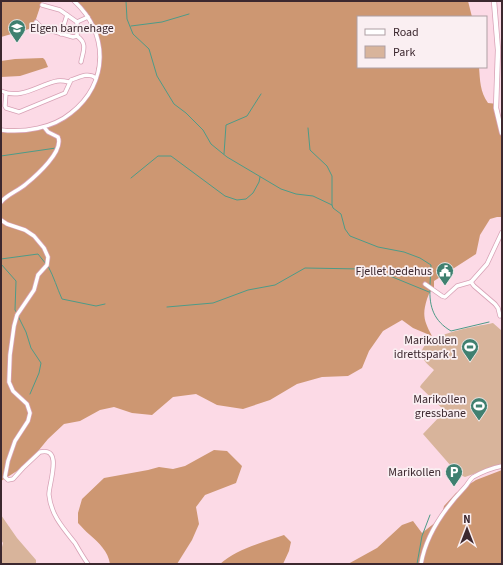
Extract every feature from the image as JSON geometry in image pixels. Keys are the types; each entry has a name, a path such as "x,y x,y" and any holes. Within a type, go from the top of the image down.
{"main road":[{"path":"494,1 500,43 496,108 502,133"}],"street":[{"path":"1,130 12,131 44,127 71,114 86,98 100,68 99,46 96,31 88,17 74,1"},
{"path":"42,5 60,10 77,22"},
{"path":"61,34 67,15"},
{"path":"77,22 88,17"},
{"path":"36,22 42,28 73,37 77,36 82,40 84,46 81,62"},
{"path":"77,22 77,36"},
{"path":"1,91 6,93 23,94 55,81 70,82 90,74 96,78"},
{"path":"6,93 6,108 20,112 65,93 70,82"},
{"path":"1,202 7,196 26,184 58,150 58,137 48,132 44,127"},
{"path":"1,220 7,224 25,230 34,236 44,248 48,257 47,265 38,275 34,290 17,315 14,326 10,355 9,382 13,392 26,402 30,413 28,421 12,448 6,465 5,477 8,480 13,479 40,452 44,451 50,453 54,466 49,487 51,507 56,518 88,564"},
{"path":"425,284 445,297 457,286 471,282 487,264 502,232"},
{"path":"471,282 495,304 498,308 500,316"},
{"path":"421,564 426,542 453,499 471,478 502,466"}],"green space":[{"path":"493,323 502,331 502,464 465,477 458,474 423,434 443,413 445,414 445,411 420,387 434,370 424,360 422,350 427,343 449,333"},
{"path":"1,515 17,538 36,560 36,564 1,564 1,551 3,543 1,540"}],"shaded area":[{"path":"1,1 42,1 35,22 29,29 1,37"},
{"path":"76,1 468,1 472,16 357,16 357,68 479,68 483,95 488,103 498,104 498,114 502,130 502,217 490,219 480,235 476,254 434,281 434,288 427,299 424,314 427,326 432,336 413,328 402,320 383,331 369,351 362,368 348,376 322,377 297,384 270,400 243,409 217,405 196,394 173,397 152,415 132,413 114,407 100,410 80,421 64,424 48,439 34,456 17,471 1,481 1,128 32,128 47,124 61,118 73,110 83,100 91,87 97,64 97,41 91,25"},
{"path":"43,58 48,67 20,76 1,77 1,61"},
{"path":"214,450 227,451 242,466 236,483 205,495 196,507 199,524 192,540 177,564 110,564 103,548 78,523 78,513 82,499 104,478 159,467 173,469 185,466"},
{"path":"502,470 502,564 348,564 377,548 402,525 413,521 422,533 441,518 444,506 456,493 476,480"},
{"path":"284,535 291,542 283,564 220,564 227,558 242,550"}],"waterway":[{"path":"126,1 127,19 133,34 149,49 157,76 174,104 186,113 203,130 211,144 227,157 281,189 296,194 313,196 332,205 333,208 341,214 345,229 350,236 378,247 404,252 420,258 431,265 430,285"},
{"path":"131,26 162,22 189,14"},
{"path":"224,154 226,125 247,116 261,94"},
{"path":"308,128 310,150 327,166 332,176 332,205"},
{"path":"1,156 56,148"},
{"path":"131,178 158,156 171,156 225,196 237,200 246,199 253,193 260,177"},
{"path":"1,259 38,254 46,264"},
{"path":"1,264 16,281 15,310 17,313"},
{"path":"48,266 62,299 96,306 105,304"},
{"path":"167,307 213,303 248,290 275,285 305,268 362,269 390,276 429,292"},
{"path":"430,288 430,301 434,313 440,323 451,331 489,322"},
{"path":"18,316 26,332 31,348 41,363 39,373 30,394"},
{"path":"417,564 422,536 430,515"}],"place":[{"name":"Elgen barnehage","path":"17,43"},
{"name":"Fjellet bedehus","path":"445,286"},
{"name":"Marikollen idrettspark 1","path":"470,362"},
{"name":"Marikollen gressbane","path":"479,421"},
{"name":"Marikollen","path":"454,487"}]}
